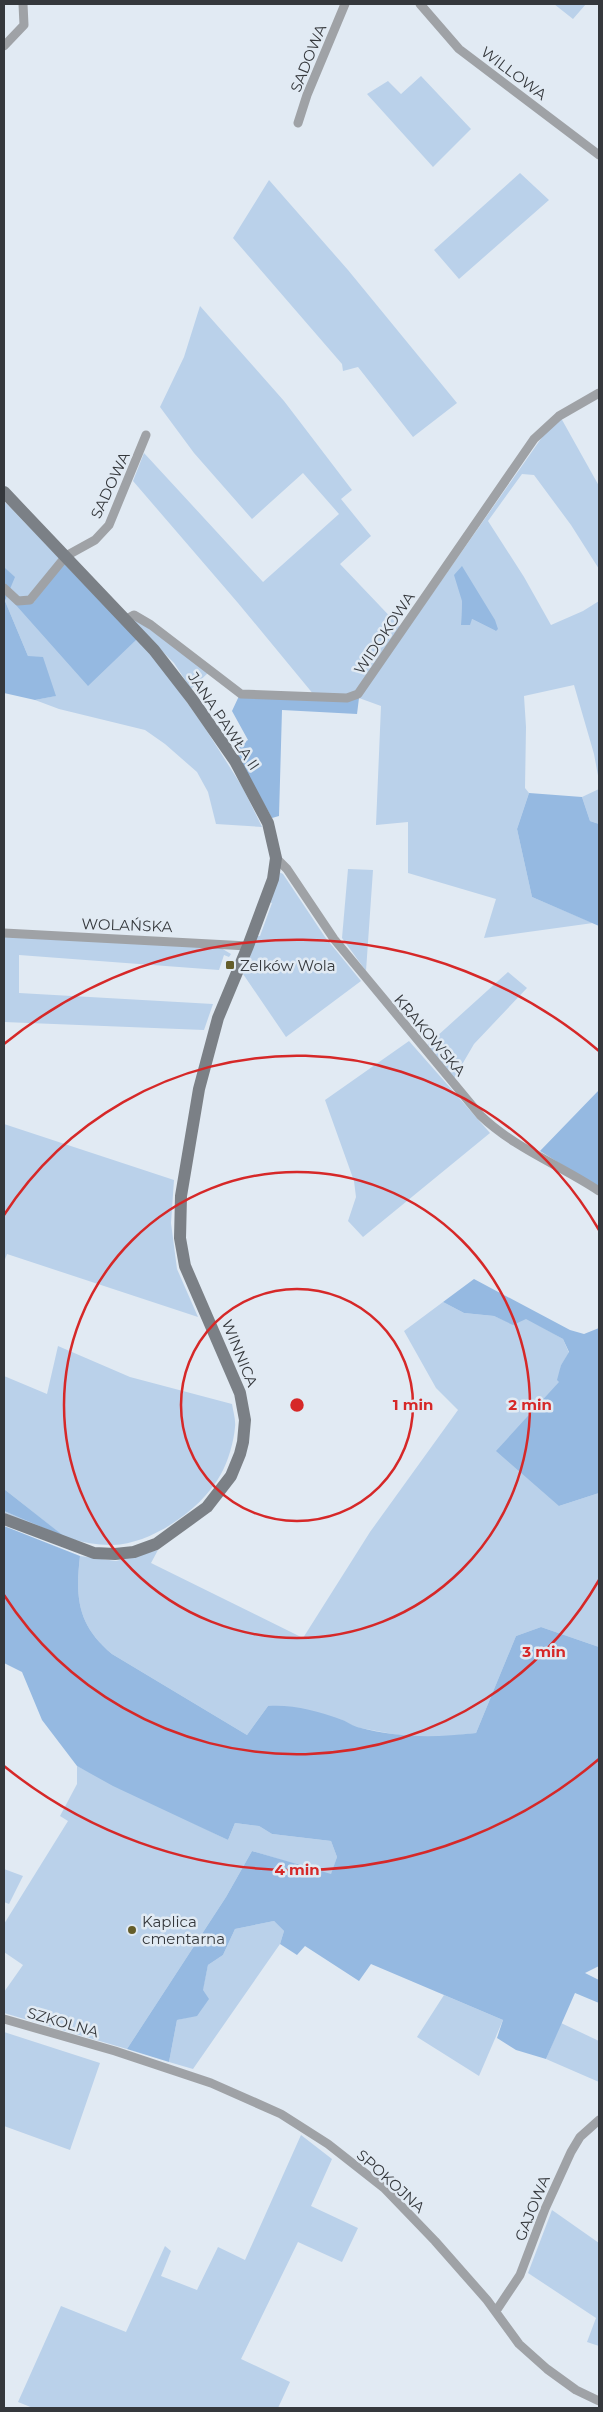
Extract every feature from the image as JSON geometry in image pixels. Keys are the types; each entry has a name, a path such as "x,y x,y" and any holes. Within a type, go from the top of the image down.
{"street":[{"path":"4,46 24,25 23,4"},
{"name":"SADOWA","path":"298,123 307,95 345,4"},
{"name":"WILLOWA","path":"420,4 459,49 599,155"},
{"name":"WIDOKOWA","path":"125,620 134,615 150,625 241,694 347,698 358,694 534,440 559,416 599,392"},
{"name":"SADOWA","path":"66,556 95,540 109,525 146,435"},
{"name":"JANA PAWŁA II","path":"4,492 154,650 235,761 268,823 276,858 273,879 218,1018"},
{"path":"4,588 18,601 30,600 66,556"},
{"name":"KRAKOWSKA","path":"276,858 287,869 334,939 480,1115 495,1129 599,1191"},
{"name":"WOLAŃSKA","path":"4,933 248,946"},
{"name":"WINNICA","path":"4,1519 94,1552 115,1554 134,1552 156,1544 207,1507 231,1476 244,1442 245,1420 240,1393 185,1266 180,1238 181,1196 199,1089 218,1018"},
{"name":"SZKOLNA","path":"4,2019 115,2051"},
{"name":"SPOKOJNA","path":"115,2051 211,2083 273,2110 328,2144 384,2188 400,2204 496,2311 519,2344 547,2370 576,2390 599,2401"},
{"name":"GAJOWA","path":"496,2311 520,2275 545,2210 571,2152 580,2137 599,2120"}],"shaded area":[{"path":"554,4 586,4 573,19"},
{"path":"421,76 471,129 433,167 367,94 388,81 401,94"},
{"path":"520,173 549,200 459,279 434,250"},
{"path":"269,180 348,270 457,403 413,437 358,367 343,371 342,364 233,238"},
{"path":"200,306 284,401 352,490 341,499 371,536 340,564 400,627 362,686 349,696 314,695 133,481 144,453 263,582 339,514 303,473 252,519 194,453 160,407 184,357"},
{"path":"561,418 599,486 599,569 571,525 534,475 522,474 488,521 524,577 551,625 583,611 599,601 599,781 594,754 574,685 524,696 526,727 525,788 529,793 517,829 532,897 593,923 484,938 496,899 408,873 408,822 376,825 381,706 359,698 545,433","holes":["462,601 496,631 472,619 461,625"]},
{"path":"4,501 158,661 205,728 243,788 262,827 216,824 208,792 197,772 165,744 145,730 59,709 35,700 55,696 28,656 5,601 14,577 4,567"},
{"path":"63,563 137,639 88,686 15,604 34,602"},
{"path":"462,566 495,620 498,629 496,631 472,619 470,625 461,625 462,601 454,575"},
{"path":"4,567 15,577 5,601 28,656 43,657 56,696 35,700 4,693"},
{"path":"134,618 209,672 191,689 174,663 131,620"},
{"path":"239,696 359,698 357,714 282,710 279,816 272,818 233,748 248,740 232,711"},
{"path":"599,789 599,824 590,821 582,797"},
{"path":"529,793 582,797 590,821 599,824 599,926 532,897 517,829"},
{"path":"348,869 373,870 366,971 342,938"},
{"path":"279,872 283,874 325,937 361,981 286,1037 241,971 256,936 260,936 272,903 269,902"},
{"path":"4,935 221,948 231,954 229,957 224,955 219,970 19,955 19,993 213,1004 204,1030 4,1022"},
{"path":"508,972 527,988 474,1044 453,1080 425,1047"},
{"path":"409,1041 490,1133 363,1237 348,1221 356,1197 354,1181 325,1100"},
{"path":"599,1090 599,1188 540,1151"},
{"path":"4,1124 174,1180 171,1223 177,1269 198,1317 7,1254 4,1262"},
{"path":"474,1279 570,1330 584,1334 599,1328 599,1493 559,1506 496,1451 559,1382 557,1380 561,1365 569,1352 563,1339 526,1319 513,1325 494,1316 464,1313 443,1302"},
{"path":"443,1302 464,1313 494,1316 513,1324 526,1318 563,1339 569,1353 561,1365 559,1382 559,1506 599,1493 599,1647 541,1627 516,1636 476,1733 434,1738 398,1735 355,1727 340,1719 268,1706 247,1735 112,1654 92,1632 81,1610 78,1585 80,1556 116,1561 158,1550 151,1563 303,1638 370,1532 458,1410 436,1388 404,1331"},
{"path":"58,1346 130,1377 232,1404 235,1421 234,1433 224,1469 213,1487 202,1499 175,1522 144,1538 113,1545 71,1539 4,1513 4,1511 62,1535 4,1489 4,1376 47,1394"},
{"path":"4,1489 65,1537 4,1511"},
{"path":"4,1526 80,1556 78,1585 81,1610 92,1632 101,1643 112,1654 247,1735 268,1706 295,1707 314,1711 340,1719 357,1727 402,1735 445,1736 476,1733 516,1636 541,1627 599,1647 599,1966 585,1973 599,1980 599,2003 575,1993 546,2059 516,2050 497,2038 503,2020 371,1964 359,1981 305,1946 297,1955 280,1944 284,1931 274,1921 235,1929 223,1955 208,1965 203,1990 209,1999 197,2016 177,2020 169,2062 127,2049 226,1897 252,1851 331,1874 337,1857 331,1841 272,1834 259,1826 235,1823 228,1840 113,1786 77,1766 42,1720 22,1672 4,1663"},
{"path":"77,1766 228,1840 235,1823 259,1826 272,1834 331,1841 337,1857 331,1875 252,1851 226,1897 127,2049 4,2013 4,1992 23,1965 4,1952 4,1924 68,1821 60,1816 77,1784"},
{"path":"4,1869 23,1876 9,1904 4,1902"},
{"path":"274,1921 284,1931 280,1944 193,2069 169,2062 177,2020 197,2015 208,1965 223,1955 235,1929"},
{"path":"444,1995 503,2020 479,2076 417,2037"},
{"path":"561,2023 599,2041 599,2082 546,2059"},
{"path":"4,2032 100,2063 70,2150 4,2126"},
{"path":"301,2135 332,2159 311,2206 358,2228 342,2262 298,2242 241,2359 290,2382 278,2408 33,2408 18,2402 61,2306 126,2332 165,2246 171,2251 161,2276 197,2290 218,2247 245,2260"},
{"path":"552,2210 599,2243 599,2346 587,2342 596,2318 528,2273"}],"place":[{"name":"Zelków Wola","path":"230,965"},
{"name":"Kaplica cmentarna","path":"132,1930"}]}
